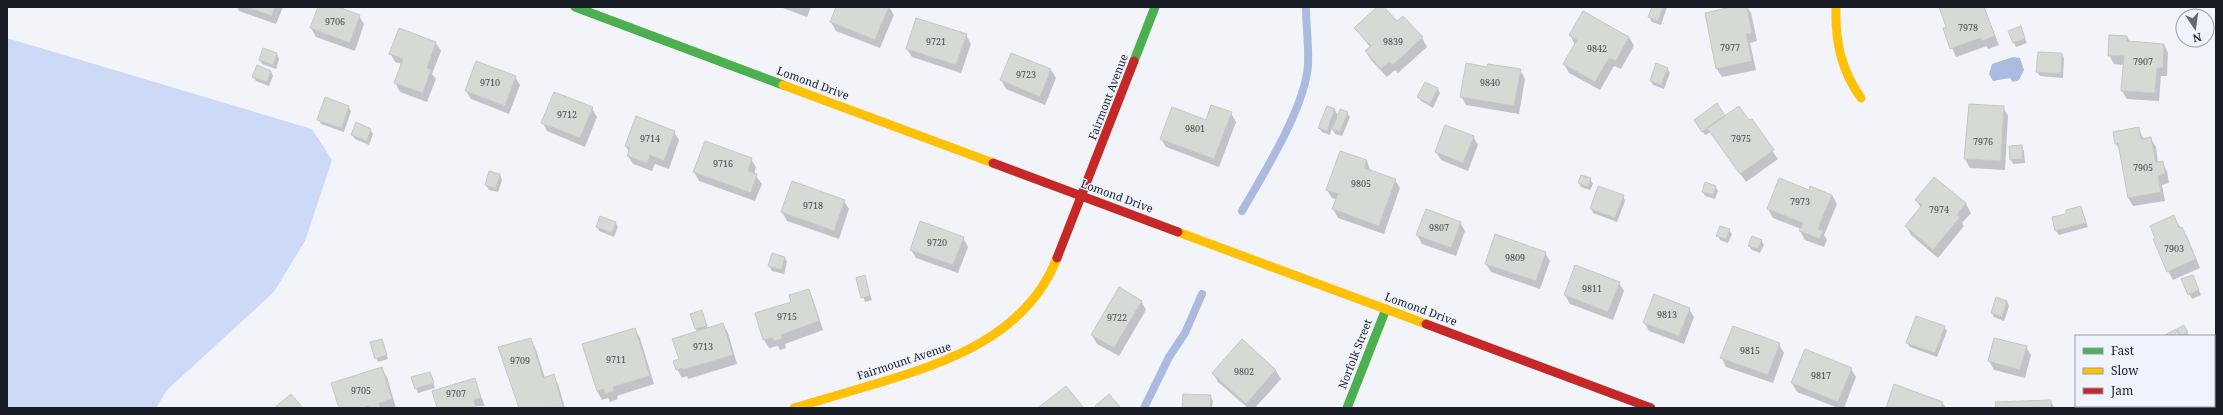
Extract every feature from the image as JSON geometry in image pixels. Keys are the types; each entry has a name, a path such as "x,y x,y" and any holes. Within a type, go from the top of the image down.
{"main road":[{"name":"Lomond Drive","path":"575,7 1651,408"},
{"name":"Fairmont Avenue","path":"1082,196 1155,7"},
{"path":"1836,7 1838,51 1842,66 1849,82 1861,98"},
{"name":"Fairmount Avenue","path":"794,408 946,362 978,346 1011,324 1045,285 1082,196"},
{"name":"Norfolk Street","path":"1347,408 1386,309"}],"shaded area":[{"path":"7,38 312,129 332,160 305,241 274,292 167,390 156,408 7,408"},
{"path":"2013,57 2020,58 2024,70 2019,80 2013,82 2010,78 1993,81 1989,74 1992,64"}],"building":[{"path":"246,7 275,7 272,16"},
{"path":"318,7 338,7 360,15 350,43 310,28"},
{"path":"836,7 889,7 875,40 830,22"},
{"path":"1377,7 1384,7 1397,21 1403,16 1423,37 1393,65 1389,62 1381,69 1365,51 1371,46 1354,28"},
{"path":"1652,7 1663,7 1658,21 1648,17"},
{"path":"1731,7 1747,7 1752,33 1746,34 1752,61 1716,69 1705,13"},
{"path":"1939,7 1984,7 1995,36 1982,41 1981,38 1950,49 1943,28 1946,27"},
{"path":"1583,11 1629,37 1616,61 1609,58 1595,82 1563,64 1577,40 1569,35"},
{"path":"916,18 967,34 956,65 906,49"},
{"path":"2021,26 2025,39 2013,43 2008,31"},
{"path":"399,28 436,42 427,68 431,70 423,93 394,83 403,59 389,54"},
{"path":"2109,35 2127,36 2127,41 2164,44 2163,68 2157,68 2155,93 2121,91 2124,56 2108,56"},
{"path":"263,48 277,53 273,65 259,60"},
{"path":"2038,52 2062,53 2061,74 2036,72"},
{"path":"1011,53 1051,69 1040,97 1000,80"},
{"path":"476,61 516,76 505,106 465,91"},
{"path":"1466,63 1487,67 1488,64 1521,69 1514,106 1460,97"},
{"path":"1656,63 1668,68 1661,85 1650,81"},
{"path":"257,65 271,71 267,82 252,77"},
{"path":"1425,82 1438,88 1430,104 1417,97"},
{"path":"554,92 593,107 580,138 541,123"},
{"path":"325,97 349,106 342,128 317,120"},
{"path":"1717,103 1725,116 1702,132 1694,120"},
{"path":"1969,104 2004,106 2001,161 1964,159"},
{"path":"1211,105 1232,112 1214,159 1160,139 1172,107 1206,120"},
{"path":"1327,106 1335,109 1327,131 1318,128"},
{"path":"1739,106 1749,120 1752,119 1774,150 1740,174 1707,128"},
{"path":"1340,109 1348,112 1340,132 1332,129"},
{"path":"636,116 675,131 664,161 650,155 647,163 627,156 630,148 625,146"},
{"path":"356,122 371,129 367,141 351,135"},
{"path":"1445,125 1474,136 1463,163 1435,152"},
{"path":"2139,127 2141,139 2151,137 2156,162 2163,161 2165,174 2158,176 2161,192 2128,198 2118,143 2115,144 2113,132"},
{"path":"705,141 752,158 748,171 757,174 751,193 693,172"},
{"path":"2022,145 2023,159 2010,160 2009,146"},
{"path":"1340,151 1367,160 1364,168 1396,179 1379,226 1332,209 1338,194 1326,190"},
{"path":"489,171 500,174 496,189 485,185"},
{"path":"1581,175 1591,178 1588,187 1578,183"},
{"path":"1934,177 1966,203 1957,215 1960,217 1933,250 1905,226 1922,205 1915,200"},
{"path":"1779,178 1809,190 1810,186 1832,195 1818,229 1823,231 1820,239 1799,231 1803,223 1767,209"},
{"path":"792,181 845,200 834,231 781,212"},
{"path":"1705,182 1716,186 1713,195 1702,192"},
{"path":"1598,186 1624,195 1615,218 1590,209"},
{"path":"2081,206 2086,223 2055,231 2052,217 2066,214 2066,210"},
{"path":"1426,209 1461,222 1451,248 1416,235"},
{"path":"2174,215 2179,228 2182,227 2196,259 2167,272 2153,239 2155,238 2150,226"},
{"path":"600,216 616,222 612,233 596,227"},
{"path":"920,221 964,237 953,265 910,250"},
{"path":"1720,226 1730,229 1726,239 1716,236"},
{"path":"1495,234 1546,252 1536,281 1485,264"},
{"path":"1752,236 1762,240 1758,249 1748,246"},
{"path":"772,253 785,257 782,270 768,266"},
{"path":"1575,265 1620,282 1608,312 1564,295"},
{"path":"865,275 870,296 861,298 856,278"},
{"path":"2193,275 2199,290 2188,295 2181,279"},
{"path":"1119,287 1142,301 1114,348 1091,335"},
{"path":"809,289 819,321 781,335 782,339 774,341 772,338 763,340 755,313 791,302 789,295"},
{"path":"1654,294 1690,308 1679,336 1643,323"},
{"path":"1996,297 2007,301 2002,317 1991,313"},
{"path":"702,310 707,326 695,329 690,314"},
{"path":"1916,316 1945,326 1935,353 1906,343"},
{"path":"723,323 733,355 682,370 682,368 676,370 673,361 679,359 672,339"},
{"path":"2184,325 2188,332 2180,335 2177,329"},
{"path":"1733,326 1780,343 1768,375 1720,358"},
{"path":"635,328 650,376 613,387 614,391 605,394 604,389 597,391 582,344"},
{"path":"2176,329 2179,335 2165,335"},
{"path":"2216,337 2215,372 2215,338"},
{"path":"531,338 543,378 554,374 563,407 519,408 498,347"},
{"path":"1994,338 2027,346 2020,370 1988,361"},
{"path":"382,339 387,355 375,359 370,342"},
{"path":"1242,339 1276,370 1246,404 1212,373"},
{"path":"1805,349 1852,368 1838,402 1791,383"},
{"path":"382,367 392,399 379,403 381,408 369,408 369,406 362,408 339,408 331,383"},
{"path":"430,372 434,383 415,389 411,377"},
{"path":"475,378 481,398 474,400 476,408 437,408 432,391"},
{"path":"1894,384 1943,402 1941,408 1886,408"},
{"path":"1066,386 1084,408 1038,408"},
{"path":"291,394 303,408 274,408"},
{"path":"1109,394 1121,408 1097,408 1095,406"},
{"path":"1183,394 1211,395 1210,408 1182,408"},
{"path":"2051,400 2051,408 1996,408 1995,402"},
{"path":"2098,407 2155,408 2098,408"}],"waterway":[{"path":"1242,211 1272,159 1300,101 1308,65 1306,7"},
{"path":"1144,408 1169,357 1185,333 1202,294"}],"traffic: fast":[{"path":"575,7 783,85"},
{"path":"1134,61 1155,7"},
{"path":"1347,408 1386,309"}],"traffic: slow":[{"path":"1836,7 1838,43 1844,66 1861,98"},
{"path":"783,85 993,163"},
{"path":"1178,232 1426,324"},
{"path":"794,408 930,366 957,355 982,342 1006,326 1026,307 1044,285 1057,258"}],"traffic: jam":[{"path":"1057,258 1134,61"},
{"path":"993,163 1178,232"},
{"path":"1426,324 1651,408"}]}
